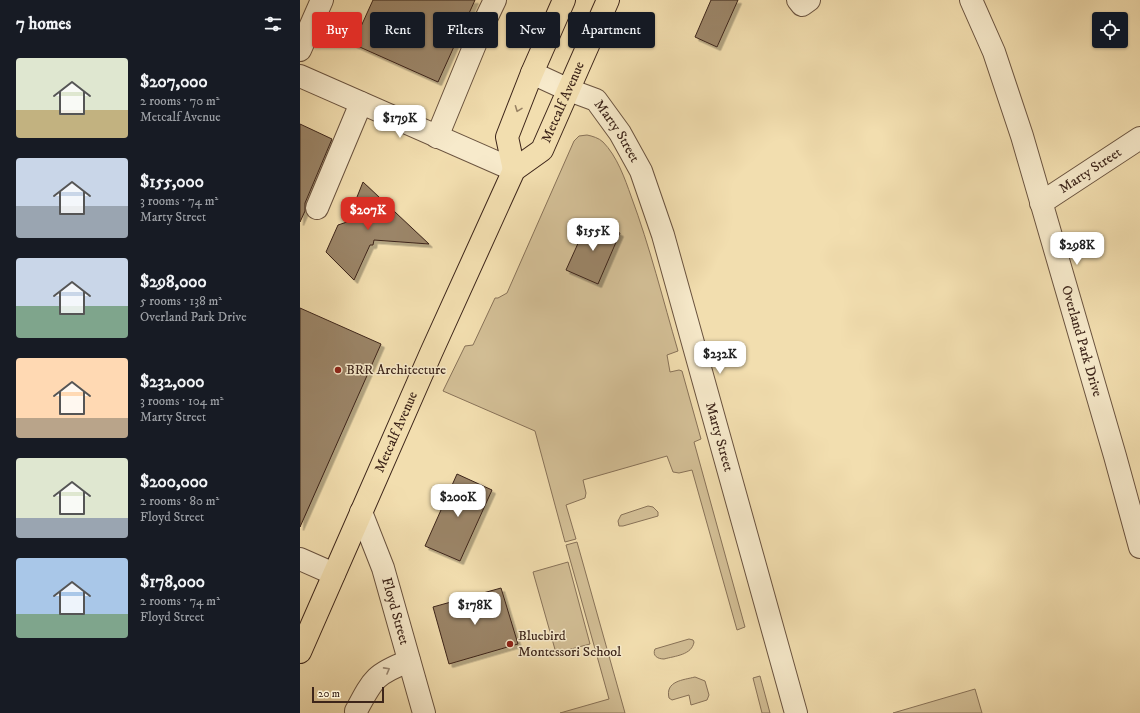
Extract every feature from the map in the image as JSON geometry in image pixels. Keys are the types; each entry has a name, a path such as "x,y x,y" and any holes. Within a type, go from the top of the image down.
{"main road":[{"path":"514,170 507,137 532,73 564,0"},
{"name":"Metcalf Avenue","path":"300,652 447,316 514,170 542,150 608,0"}],"street":[{"path":"437,136 483,25 495,0"},
{"path":"798,0 802,5 809,0"},
{"name":"Overland Park Drive","path":"971,0 994,52 1022,136 1140,547"},
{"path":"300,50 325,2"},
{"name":"Marty Street","path":"532,73 569,90 596,100 620,133 641,171 663,235 796,713"},
{"path":"300,76 514,170"},
{"path":"317,208 361,103"},
{"name":"Marty Street","path":"1041,203 1140,138"},
{"name":"Floyd Street","path":"361,512 383,568 424,713"},
{"path":"300,559 334,574"},
{"path":"356,711 370,685 380,674 409,661"}],"shaded area":[{"path":"587,135 597,138 603,142 616,161 629,189 650,254 678,351 667,355 670,372 679,370 682,371 701,439 694,442 745,627 737,630 692,470 679,473 673,472 667,456 583,480 586,493 585,498 566,505 576,539 565,542 535,431 443,391 465,346 473,345 495,298 507,293 574,141 579,136"},
{"path":"648,506 653,507 658,512 658,516 619,526 618,521 621,515"},
{"path":"577,542 625,713 560,713 609,699 566,545"},
{"path":"568,562 590,644 556,653 533,572"},
{"path":"689,639 693,640 693,646 687,652 678,656 664,659 658,658 654,654 655,649"},
{"path":"760,676 770,713 762,713 753,678"},
{"path":"695,677 705,681 709,695 707,700 691,705 689,695 672,700 669,698 668,692 672,685 680,680"},
{"path":"975,689 982,713 893,713"}],"building":[{"path":"373,0 475,0 470,12 433,12 433,48 453,48 438,82 362,48 362,24"},
{"path":"711,0 738,0 717,47 695,37"},
{"path":"300,124 332,139 305,203 305,211 300,222"},
{"path":"363,182 429,244 374,240 373,245 370,245 354,280 326,252 338,225 347,222"},
{"path":"589,219 620,233 598,284 566,270"},
{"path":"300,308 381,344 300,527"},
{"path":"457,474 492,490 460,561 425,546"},
{"path":"501,588 518,644 449,664 433,607"}],"place":[{"name":"BRR Architecture","path":"338,370"},
{"name":"Bluebird Montessori School","path":"510,644"}]}
